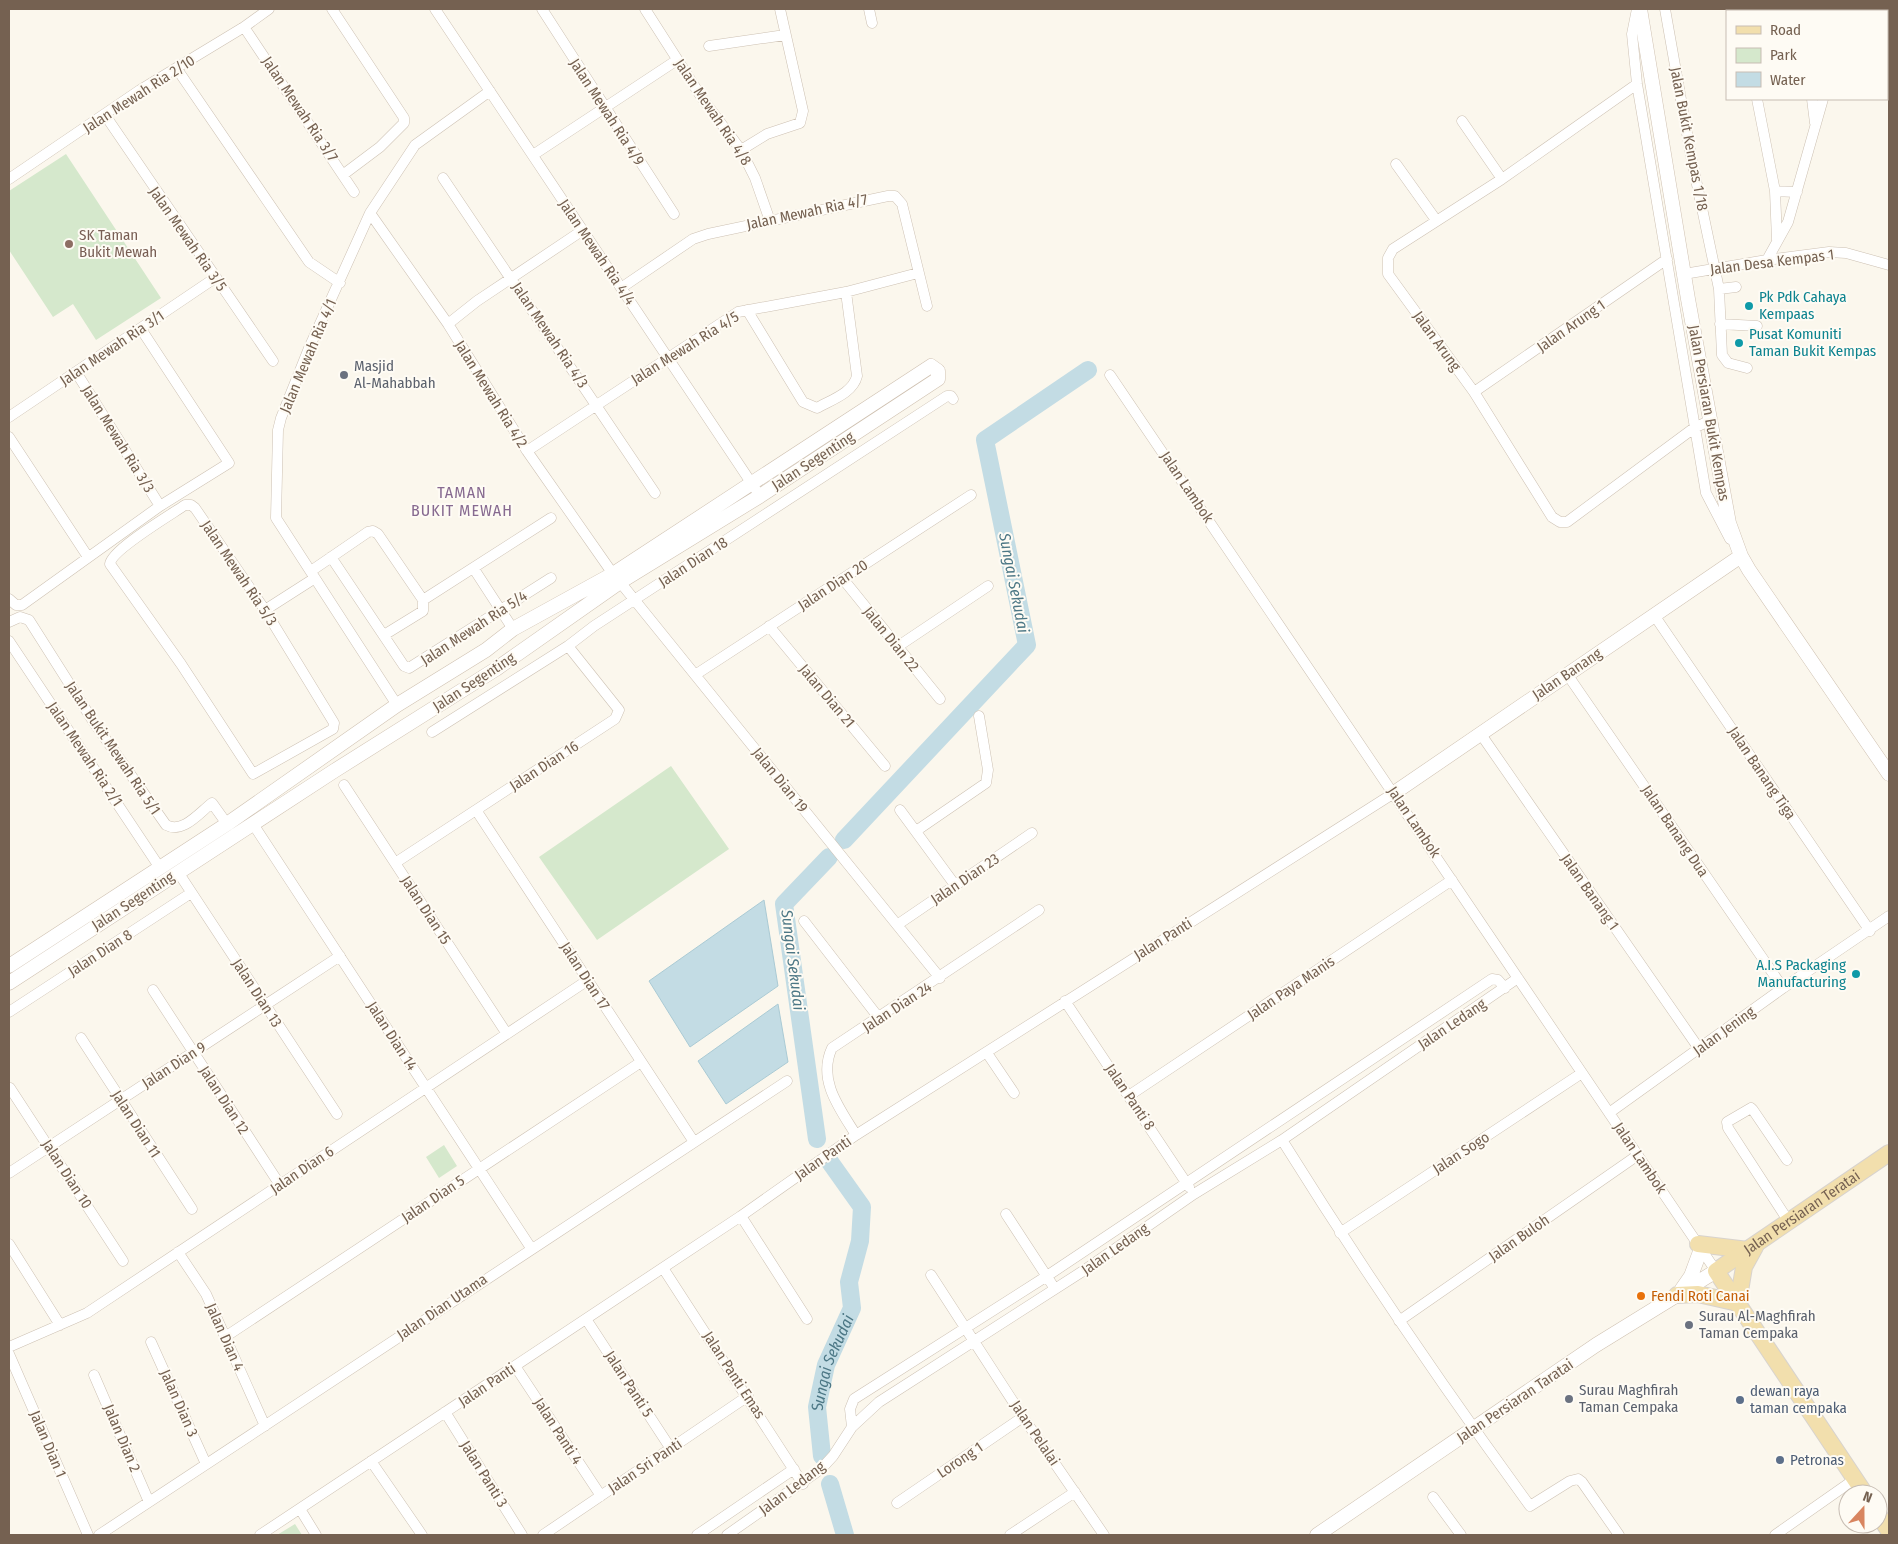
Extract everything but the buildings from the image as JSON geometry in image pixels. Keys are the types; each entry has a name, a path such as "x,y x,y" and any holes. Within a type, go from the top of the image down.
{"main road":[{"name":"Jalan Persiaran Teratai","path":"1716,1271 1889,1153"},
{"path":"1699,1247 1753,1247 1744,1267 1738,1304"},
{"path":"1716,1271 1858,1484"},
{"path":"1677,1295 1698,1294 1738,1304"}],"street":[{"name":"Jalan Mewah Ria 2/10","path":"9,179 269,9"},
{"path":"332,9 404,118 404,123 380,147 344,174"},
{"name":"Jalan Mewah Ria 4/4","path":"435,9 760,496"},
{"name":"Jalan Mewah Ria 4/9","path":"542,9 674,214"},
{"name":"Jalan Mewah Ria 4/8","path":"645,9 677,60 741,150 755,178 770,221"},
{"path":"741,150 767,134 800,123 803,118 780,9"},
{"path":"869,9 872,23"},
{"path":"1638,9 1632,34 1637,84 1706,493 1741,556"},
{"name":"Jalan Persiaran Bukit Kempas","path":"1638,9 1725,506 1741,556 1889,774"},
{"name":"Jalan Bukit Kempas 1/18","path":"1665,9 1691,156 1716,269 1719,289 1722,355 1728,363 1747,368"},
{"name":"Jalan Mewah Ria 3/7","path":"244,27 344,174 354,192"},
{"path":"709,46 785,35"},
{"path":"532,155 677,60"},
{"path":"177,69 309,262 340,283"},
{"name":"Jalan Arung","path":"1637,84 1502,179 1393,249 1388,258 1388,274 1474,392 1552,517 1560,522 1567,522 1694,428 1711,420"},
{"name":"Jalan Mewah Ria 4/1","path":"398,705 276,518 278,430 309,348 370,213 415,145 490,91"},
{"path":"1757,100 1775,191 1777,240"},
{"path":"1812,100 1816,128"},
{"path":"1767,260 1788,222 1823,100"},
{"name":"Jalan Mewah Ria 3/5","path":"105,115 273,361"},
{"path":"1462,121 1502,179"},
{"path":"1396,164 1436,220"},
{"name":"Jalan Mewah Ria 4/3","path":"443,178 512,278 654,493"},
{"path":"1775,191 1798,192"},
{"name":"Jalan Mewah Ria 4/7","path":"621,288 693,239 708,234 895,196 902,204 918,274 928,306"},
{"name":"Jalan Mewah Ria 4/2","path":"370,213 448,324 527,450 616,578"},
{"path":"448,324 583,230"},
{"name":"Jalan Desa Kempas 1","path":"1684,274 1829,252 1846,253 1889,265"},
{"name":"Jalan Arung 1","path":"1474,392 1667,259"},
{"name":"Jalan Mewah Ria 4/5","path":"527,450 738,312 846,292 918,274"},
{"name":"Jalan Mewah Ria 3/1","path":"9,417 215,278"},
{"path":"1719,289 1736,286"},
{"path":"747,310 803,402 817,408 851,388 856,382 857,376 846,292"},
{"path":"1720,324 1757,326"},
{"path":"9,599 16,605 22,605 160,506 229,463 140,329"},
{"name":"Jalan Segenting","path":"9,966 227,824 398,705 486,650 512,629 616,578 760,496 938,379 938,371 931,366 751,483 616,578 502,664 9,983"},
{"name":"Jalan Mewah Ria 3/3","path":"76,372 160,506"},
{"name":"Jalan Lambok","path":"1110,375 1716,1271"},
{"name":"Jalan Dian 18","path":"432,732 568,646 635,600 947,396 951,396 953,399"},
{"path":"9,437 88,557"},
{"name":"Jalan Dian 20","path":"695,674 971,496"},
{"name":"Jalan Mewah Ria 5/3","path":"185,505 191,505 265,610 334,723 333,729 253,774 181,664 110,564 113,557 147,531 185,505"},
{"path":"423,600 551,518"},
{"path":"265,610 313,574 331,557 368,532 373,531 378,534 423,600 423,611 384,635"},
{"name":"Jalan Banang","path":"1394,793 1741,556"},
{"name":"Jalan Mewah Ria 5/4","path":"331,557 404,666 414,667 551,578"},
{"path":"474,569 512,629"},
{"name":"Jalan Dian 19","path":"616,578 940,978"},
{"name":"Jalan Dian 22","path":"843,579 940,699"},
{"path":"897,646 988,586"},
{"name":"Jalan Banang Tiga","path":"1654,615 1870,931"},
{"name":"Jalan Bukit Mewah Ria 5/1","path":"9,622 20,617 28,620 93,721 166,825 172,829 180,828 212,802 227,824"},
{"name":"Jalan Dian 21","path":"770,626 885,766"},
{"name":"Jalan Mewah Ria 2/1","path":"9,641 160,868"},
{"name":"Jalan Dian 16","path":"395,863 618,715 619,710 568,646"},
{"path":"486,650 483,657 484,663 489,668 502,664"},
{"name":"Jalan Banang Dua","path":"1567,674 1782,988"},
{"path":"438,679 445,678 455,682 456,687 449,699"},
{"path":"916,831 986,783 988,770 979,716"},
{"name":"Jalan Banang 1","path":"1480,733 1700,1050"},
{"name":"Jalan Dian 15","path":"344,786 507,1034"},
{"name":"Jalan Panti","path":"260,1535 741,1216 856,1135 1394,793"},
{"name":"Jalan Dian 17","path":"476,810 694,1142"},
{"path":"900,810 955,885"},
{"name":"Jalan Dian 14","path":"253,824 531,1248"},
{"name":"Jalan Dian 23","path":"898,925 1032,833"},
{"name":"Jalan Dian 13","path":"178,872 338,1114"},
{"name":"Jalan Paya Manis","path":"1130,1095 1452,880"},
{"name":"Jalan Dian 8","path":"9,1012 191,893"},
{"name":"Jalan Dian 24","path":"856,1135 830,1094 828,1057 832,1048 940,978 1039,910"},
{"name":"Jalan Jening","path":"1609,1113 1700,1050 1782,988 1870,931 1889,916"},
{"path":"804,921 879,1018"},
{"name":"Jalan Dian 9","path":"9,1173 340,956"},
{"name":"Jalan Ledang","path":"727,1535 803,1484 833,1456 852,1427 879,1402 973,1340 1055,1290 1194,1194 1282,1140 1518,978"},
{"path":"852,1427 850,1409 854,1399 967,1329 1492,979 1498,980 1504,988"},
{"name":"Jalan Dian 6","path":"9,1347 87,1314 588,980"},
{"name":"Jalan Dian 12","path":"153,990 280,1185"},
{"name":"Jalan Panti 8","path":"1065,1001 1130,1095 1194,1194"},
{"name":"Jalan Dian 11","path":"81,1038 192,1209"},
{"path":"987,1053 1014,1093"},
{"name":"Jalan Dian 5","path":"225,1337 641,1062"},
{"name":"Jalan Sogo","path":"1340,1233 1582,1073"},
{"name":"Jalan Dian Utama","path":"99,1535 531,1248 787,1081"},
{"name":"Jalan Dian 10","path":"10,1088 123,1261"},
{"path":"1787,1160 1750,1108 1727,1122 1728,1128 1789,1222"},
{"path":"1282,1140 1340,1233 1399,1321 1530,1506 1578,1479 1619,1535"},
{"name":"Jalan Buloh","path":"1399,1321 1638,1155"},
{"path":"1006,1214 1055,1290"},
{"path":"741,1216 808,1319"},
{"path":"9,1244 60,1325"},
{"path":"1677,1295 1691,1276 1699,1247"},
{"name":"Jalan Dian 4","path":"178,1252 206,1294 264,1426"},
{"name":"Jalan Panti Emas","path":"663,1268 748,1396 803,1484"},
{"name":"Jalan Persiaran Taratai","path":"1317,1535 1596,1345 1716,1271"},
{"name":"Jalan Pelalai","path":"931,1275 1023,1418 1104,1535"},
{"name":"Jalan Panti 5","path":"586,1319 671,1448"},
{"name":"Jalan Dian 3","path":"151,1342 206,1464"},
{"name":"Jalan Dian 1","path":"9,1354 88,1535"},
{"name":"Jalan Panti 4","path":"515,1366 601,1496"},
{"name":"Jalan Dian 2","path":"94,1375 149,1502"},
{"name":"Jalan Sri Panti","path":"543,1535 748,1396"},
{"name":"Jalan Panti 3","path":"445,1412 522,1535"},
{"name":"Lorong 1","path":"897,1503 1023,1418"},
{"path":"372,1461 422,1535"},
{"path":"697,1535 794,1469"},
{"path":"1775,1535 1855,1479"},
{"path":"1010,1535 1075,1492"},
{"path":"1434,1497 1461,1535"},
{"path":"300,1509 316,1535"}],"green space":[{"name":"SK Taman Bukit Mewah","path":"66,154 161,298 96,340 73,304 53,317 9,250 9,191"},
{"path":"671,766 729,849 597,940 539,857"},
{"path":"444,1145 457,1166 439,1178 426,1157"},
{"path":"295,1524 302,1535 277,1535"}],"water":[{"path":"764,900 778,986 690,1047 649,981"},
{"path":"778,1004 788,1062 726,1104 698,1061"}],"waterway":[{"name":"Sungai Sekudai","path":"844,840 1027,645 985,440 1088,370"},
{"name":"Sungai Sekudai","path":"817,1139 784,904 829,857"},
{"name":"Sungai Sekudai","path":"822,1456 817,1407 826,1365 852,1308 849,1282 860,1241 862,1207 830,1162"},
{"name":"Sungai Sekudai","path":"830,1484 845,1535"}],"place":[{"name":"SK Taman Bukit Mewah","path":"69,244"},
{"name":"Pk Pdk Cahaya Kempaas","path":"1749,306"},
{"name":"Pusat Komuniti Taman Bukit Kempas","path":"1739,343"},
{"name":"Masjid Al-Mahabbah","path":"344,375"},
{"name":"A.I.S Packaging Manufacturing","path":"1856,974"},
{"name":"Fendi Roti Canai","path":"1641,1296"},
{"name":"Surau Al-Maghfirah Taman Cempaka","path":"1689,1325"},
{"name":"Surau Maghfirah Taman Cempaka","path":"1569,1399"},
{"name":"dewan raya taman cempaka","path":"1740,1400"},
{"name":"Petronas","path":"1780,1460"}],"district":[{"name":"TAMAN BUKIT MEWAH","path":"462,501"}]}
